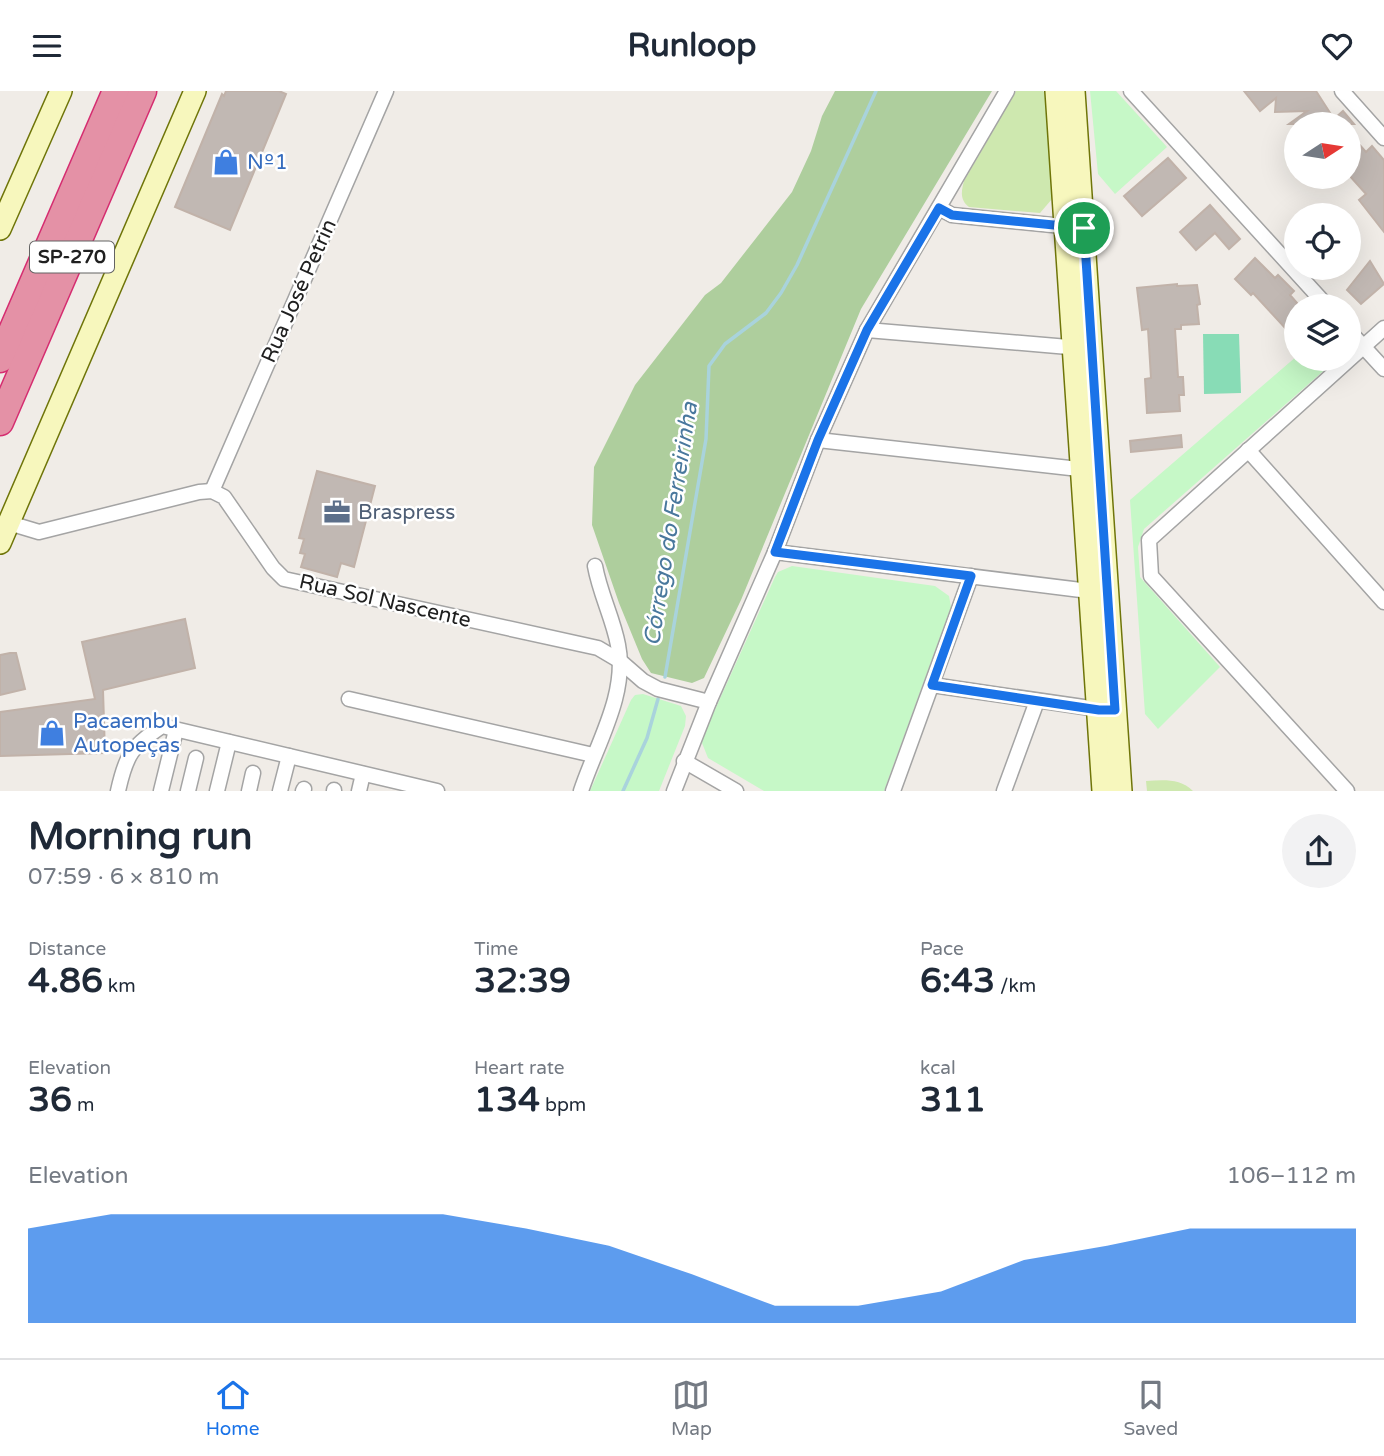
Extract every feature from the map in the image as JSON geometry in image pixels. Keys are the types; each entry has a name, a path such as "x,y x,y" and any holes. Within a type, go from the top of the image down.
{"highway":[{"name":"SP-270","path":"0,359 116,91"},
{"name":"SP-270","path":"0,422 143,91"}],"street":[{"path":"0,229 61,91"},
{"path":"0,543 195,91"},
{"name":"Rua José Petrin","path":"212,491 386,91"},
{"path":"674,791 684,761 775,552 818,440 867,330 1007,91"},
{"path":"1056,91 1074,227 1107,710 1121,791"},
{"path":"1074,91 1074,227"},
{"path":"1131,91 1316,294"},
{"path":"1342,91 1384,138"},
{"path":"939,208 952,215 1074,227"},
{"path":"1347,791 1151,576 1149,540 1384,328"},
{"path":"867,330 1082,348"},
{"path":"1361,345 1384,369"},
{"path":"818,440 1090,470"},
{"path":"1248,450 1384,601"},
{"path":"9,523 39,532 212,491"},
{"name":"Rua Sol Nascente","path":"212,491 225,497 273,568 284,579 598,648 658,689 709,702"},
{"path":"775,552 1099,592"},
{"path":"581,791 621,677 609,608 599,587 595,566"},
{"path":"893,791 971,576"},
{"path":"932,685 1107,710"},
{"path":"349,699 593,755"},
{"path":"1004,791 1037,701"},
{"path":"1104,791 1107,710"},
{"path":"118,791 124,763 139,742 162,726 437,791"},
{"path":"161,791 176,730"},
{"path":"217,791 229,742"},
{"path":"280,791 289,756"},
{"path":"188,791 196,758"},
{"path":"684,761 736,791"},
{"path":"248,791 253,773"},
{"path":"359,791 363,773"}],"green space":[{"path":"835,91 992,91 861,309 741,600 704,678 692,683 651,673 642,659 619,603 592,525 594,467 635,385 705,295 721,283 792,192 811,151 822,116"},
{"path":"1016,91 1043,91 1046,94 1052,199 1040,213 969,207 962,196 964,181"},
{"path":"1090,91 1116,91 1167,147 1115,194 1098,174"},
{"path":"1203,334 1239,334 1241,393 1204,394"},
{"path":"1284,367 1284,371 1323,371 1144,529 1138,547 1140,577 1220,667 1158,729 1145,714 1130,500"},
{"path":"792,566 935,586 949,596 951,607 884,791 764,791 708,758 702,743 703,736 775,577 778,572"},
{"path":"643,694 681,706 686,716 685,726 659,791 590,791 631,700 635,695"},
{"path":"1146,781 1177,782 1193,791 1147,791"}],"building":[{"name":"Nº1","path":"226,91 279,91 286,94 230,230 175,207 222,94 224,96"},
{"path":"1244,91 1316,91 1330,112 1275,112 1276,98 1260,111"},
{"path":"1372,146 1384,160 1384,232 1359,200 1366,194 1362,189 1362,148 1366,152"},
{"path":"1168,158 1186,178 1142,216 1124,196"},
{"path":"1210,205 1240,239 1229,249 1215,233 1196,250 1180,232"},
{"path":"1255,258 1275,278 1278,275 1294,291 1284,294 1284,327 1253,293 1251,295 1235,279"},
{"path":"1370,261 1384,284 1361,304 1361,294 1351,294 1347,290 1355,280 1361,280 1361,272"},
{"path":"1197,285 1200,304 1197,305 1199,324 1181,325 1181,329 1175,329 1178,377 1183,377 1184,395 1179,395 1180,411 1147,413 1145,379 1151,378 1148,329 1142,330 1137,288"},
{"path":"1181,435 1182,447 1131,452 1130,441"},
{"name":"Braspress","path":"317,471 375,486 354,567 341,563 337,577 301,567 305,554 300,553 304,539 299,538"},
{"path":"185,619 195,668 103,690 105,753 0,756 0,712 95,699 82,642"},
{"path":"16,653 25,689 0,695 0,655"}],"waterway":[{"name":"Córrego do Ferreirinha","path":"665,677 706,439 709,366 725,344 766,313 781,293 797,265 876,91"},
{"name":"Córrego do Ferreirinha","path":"623,791 647,738 658,699"}],"place":[{"name":"Nº1","path":"226,162"},
{"name":"Braspress","path":"337,512"},
{"name":"Pacaembu Autopeças","path":"52,733"}],"route":[{"path":"939,208 952,215 1084,228 1115,710 1099,710 932,685 971,576 775,552 818,440 867,330 939,208"}]}
